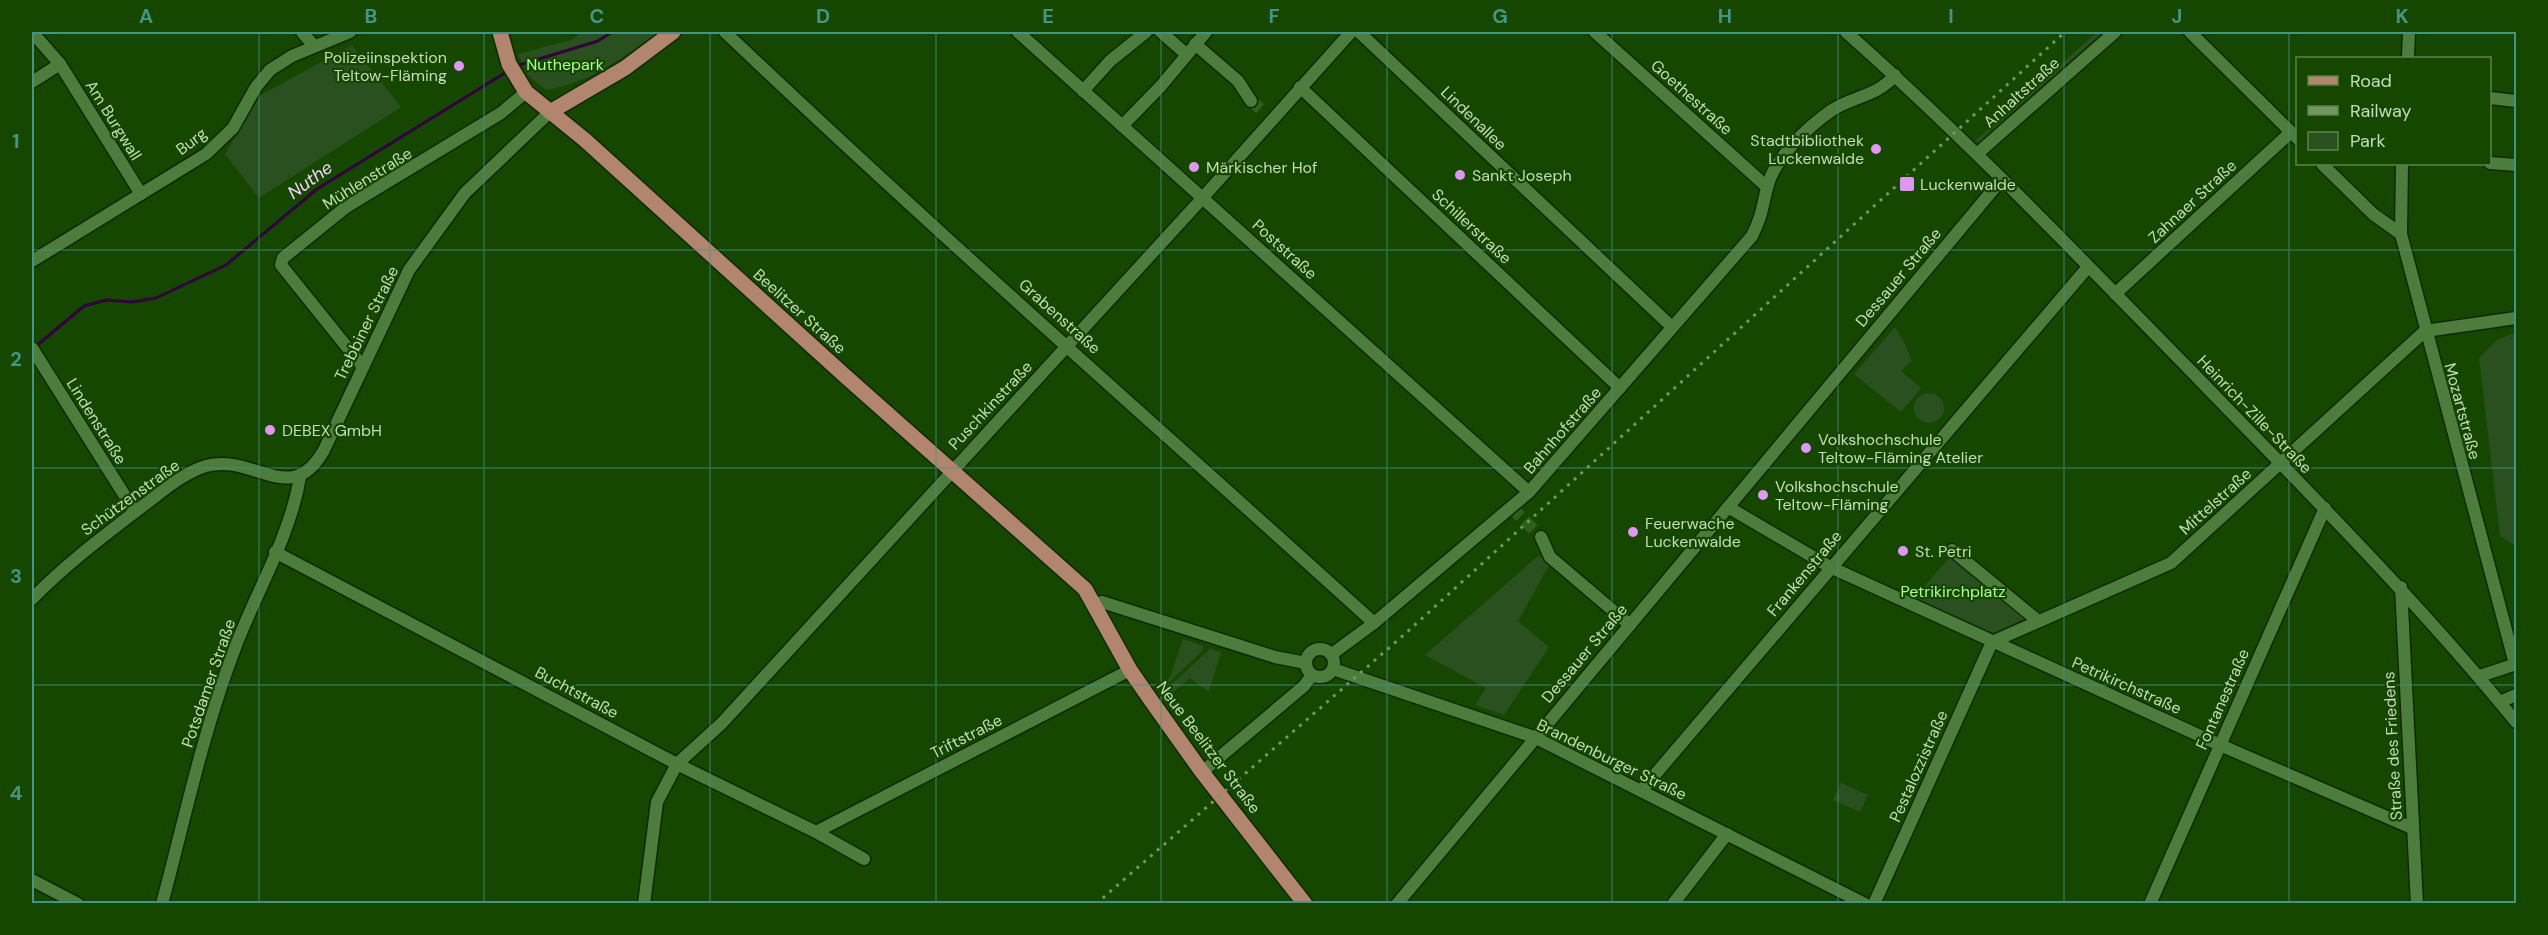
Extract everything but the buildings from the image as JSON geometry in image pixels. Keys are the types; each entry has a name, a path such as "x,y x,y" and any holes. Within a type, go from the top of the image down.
{"main road":[{"name":"Beelitzer Straße","path":"500,32 512,69 526,92 1085,589 1095,604"},
{"path":"550,112 625,68 673,32"},
{"name":"Neue Beelitzer Straße","path":"1095,604 1130,670 1202,772 1305,903"}],"street":[{"name":"Am Burgwall","path":"32,32 60,64 141,194"},
{"path":"302,32 314,46"},
{"name":"Burg","path":"32,261 206,154 233,128 256,87 270,70 314,46 350,32"},
{"name":"Grabenstraße","path":"725,32 881,180 1068,344 1374,624"},
{"name":"Poststraße","path":"1018,32 1529,492"},
{"path":"1083,91 1110,61 1146,32"},
{"path":"1161,32 1186,54"},
{"path":"1122,126 1206,32"},
{"name":"Puschkinstraße","path":"644,903 657,802 678,764 722,723 1203,198 1268,116 1300,87 1351,32"},
{"name":"Lindenallee","path":"1359,32 1671,327"},
{"name":"Goethestraße","path":"1595,32 1767,187"},
{"name":"Heinrich-Zille-Straße","path":"1846,32 1895,75 1977,154 2325,508 2401,587 2480,676 2517,722"},
{"name":"Anhaltstraße","path":"1977,154 2115,32"},
{"path":"2190,32 2294,136"},
{"path":"2408,57 2409,32"},
{"path":"1195,44 1238,81 1251,101"},
{"path":"32,82 60,64"},
{"name":"Bahnhofstraße","path":"1332,654 1374,624 1529,492 1752,236 1764,213 1767,187 1774,171 1786,154 1825,115 1846,101 1885,88 1895,75"},
{"name":"Schillerstraße","path":"1300,87 1620,388"},
{"name":"Mühlenstraße","path":"363,367 281,265 283,258 346,207 501,113 526,92"},
{"path":"2491,98 2517,101"},
{"name":"Trebbiner Straße","path":"300,477 310,471 318,460 409,270 458,203 550,112"},
{"name":"Zahnaer Straße","path":"2115,294 2294,136"},
{"path":"2491,163 2517,165"},
{"path":"2323,165 2373,214 2401,234"},
{"name":"Mozartstraße","path":"2402,165 2401,234 2425,331 2516,664"},
{"name":"Dessauer Straße","path":"1397,903 2002,179"},
{"name":"Frankenstraße","path":"1641,791 2088,267"},
{"path":"2425,331 2517,318"},
{"name":"Mittelstraße","path":"1992,642 2037,620 2171,563 2425,331"},
{"name":"Lindenstraße","path":"34,353 135,512"},
{"name":"Schützenstraße","path":"32,599 61,570 135,512 174,483 205,466 234,465 277,477 300,477"},
{"name":"Potsdamer Straße","path":"162,903 210,720 235,648 295,503 300,477"},
{"path":"1728,507 1830,567"},
{"name":"Fontanestraße","path":"2150,903 2325,508"},
{"path":"1541,537 1550,557 1630,625"},
{"path":"1952,549 2037,620"},
{"name":"Buchtstraße","path":"275,552 678,764 816,831 864,859"},
{"name":"Petrikirchstraße","path":"1830,567 2220,745 2412,828"},
{"name":"Straße des Friedens","path":"2401,587 2417,903"},
{"path":"1095,604 1102,602 1275,657 1306,663"},
{"name":"Pestalozzistraße","path":"1874,903 1992,642"},
{"path":"1306,663 1314,651 1324,649 1332,654 1333,669 1327,676 1312,675"},
{"path":"1306,663 1312,675"},
{"path":"2480,676 2516,664"},
{"name":"Brandenburger Straße","path":"1333,669 1534,737 1865,903"},
{"name":"Triftstraße","path":"816,831 1130,670"},
{"path":"1202,772 1304,686 1312,675"},
{"path":"2500,702 2517,695"},
{"path":"1673,903 1726,834"},
{"path":"32,880 78,903"}],"green space":[{"name":"Nuthepark","path":"582,32 659,32 606,68 562,87 546,90 528,75 518,54 571,40"},
{"path":"2097,32 2103,32 1978,143 1976,140"},
{"path":"352,45 401,107 259,198 225,154 261,95"},
{"path":"1895,327 1912,361 1901,371 1921,388 1901,412 1854,374"},
{"path":"2516,332 2516,546 2500,536 2479,358 2497,340"},
{"path":"1929,393 1935,394 1943,402 1943,414 1935,422 1929,423 1923,422 1915,414 1914,408 1915,402 1923,394"},
{"path":"1539,555 1549,565 1518,621 1549,647 1504,715 1475,705 1486,688 1425,655"},
{"name":"Petrikirchplatz","path":"1950,557 2026,618 1990,635 1913,599"},
{"path":"1183,639 1203,646 1203,650 1159,692 1156,688 1170,677"},
{"path":"1210,649 1221,652 1209,692 1190,678 1164,700 1161,694"},
{"path":"1841,783 1868,795 1860,812 1833,800"}],"waterway":[{"name":"Nuthe","path":"516,66 598,41 612,32"},
{"name":"Nuthe","path":"35,347 84,306 106,300 132,302 156,298 226,265 317,189 508,71"}],"tunnel":[{"path":"1251,101 1264,112"},
{"path":"1512,508 1541,537"}],"railway":[{"path":"1096,904 1406,633 2065,32"}],"place":[{"name":"Polizeiinspektion Teltow-Fläming","path":"459,66"},
{"name":"Stadtbibliothek Luckenwalde","path":"1876,149"},
{"name":"Märkischer Hof","path":"1194,167"},
{"name":"Sankt Joseph","path":"1460,175"},
{"name":"Luckenwalde","path":"1907,184"},
{"name":"DEBEX GmbH","path":"270,430"},
{"name":"Volkshochschule Teltow-Fläming Atelier","path":"1806,448"},
{"name":"Volkshochschule Teltow-Fläming","path":"1763,495"},
{"name":"Feuerwache Luckenwalde","path":"1633,532"},
{"name":"St. Petri","path":"1903,551"}]}
